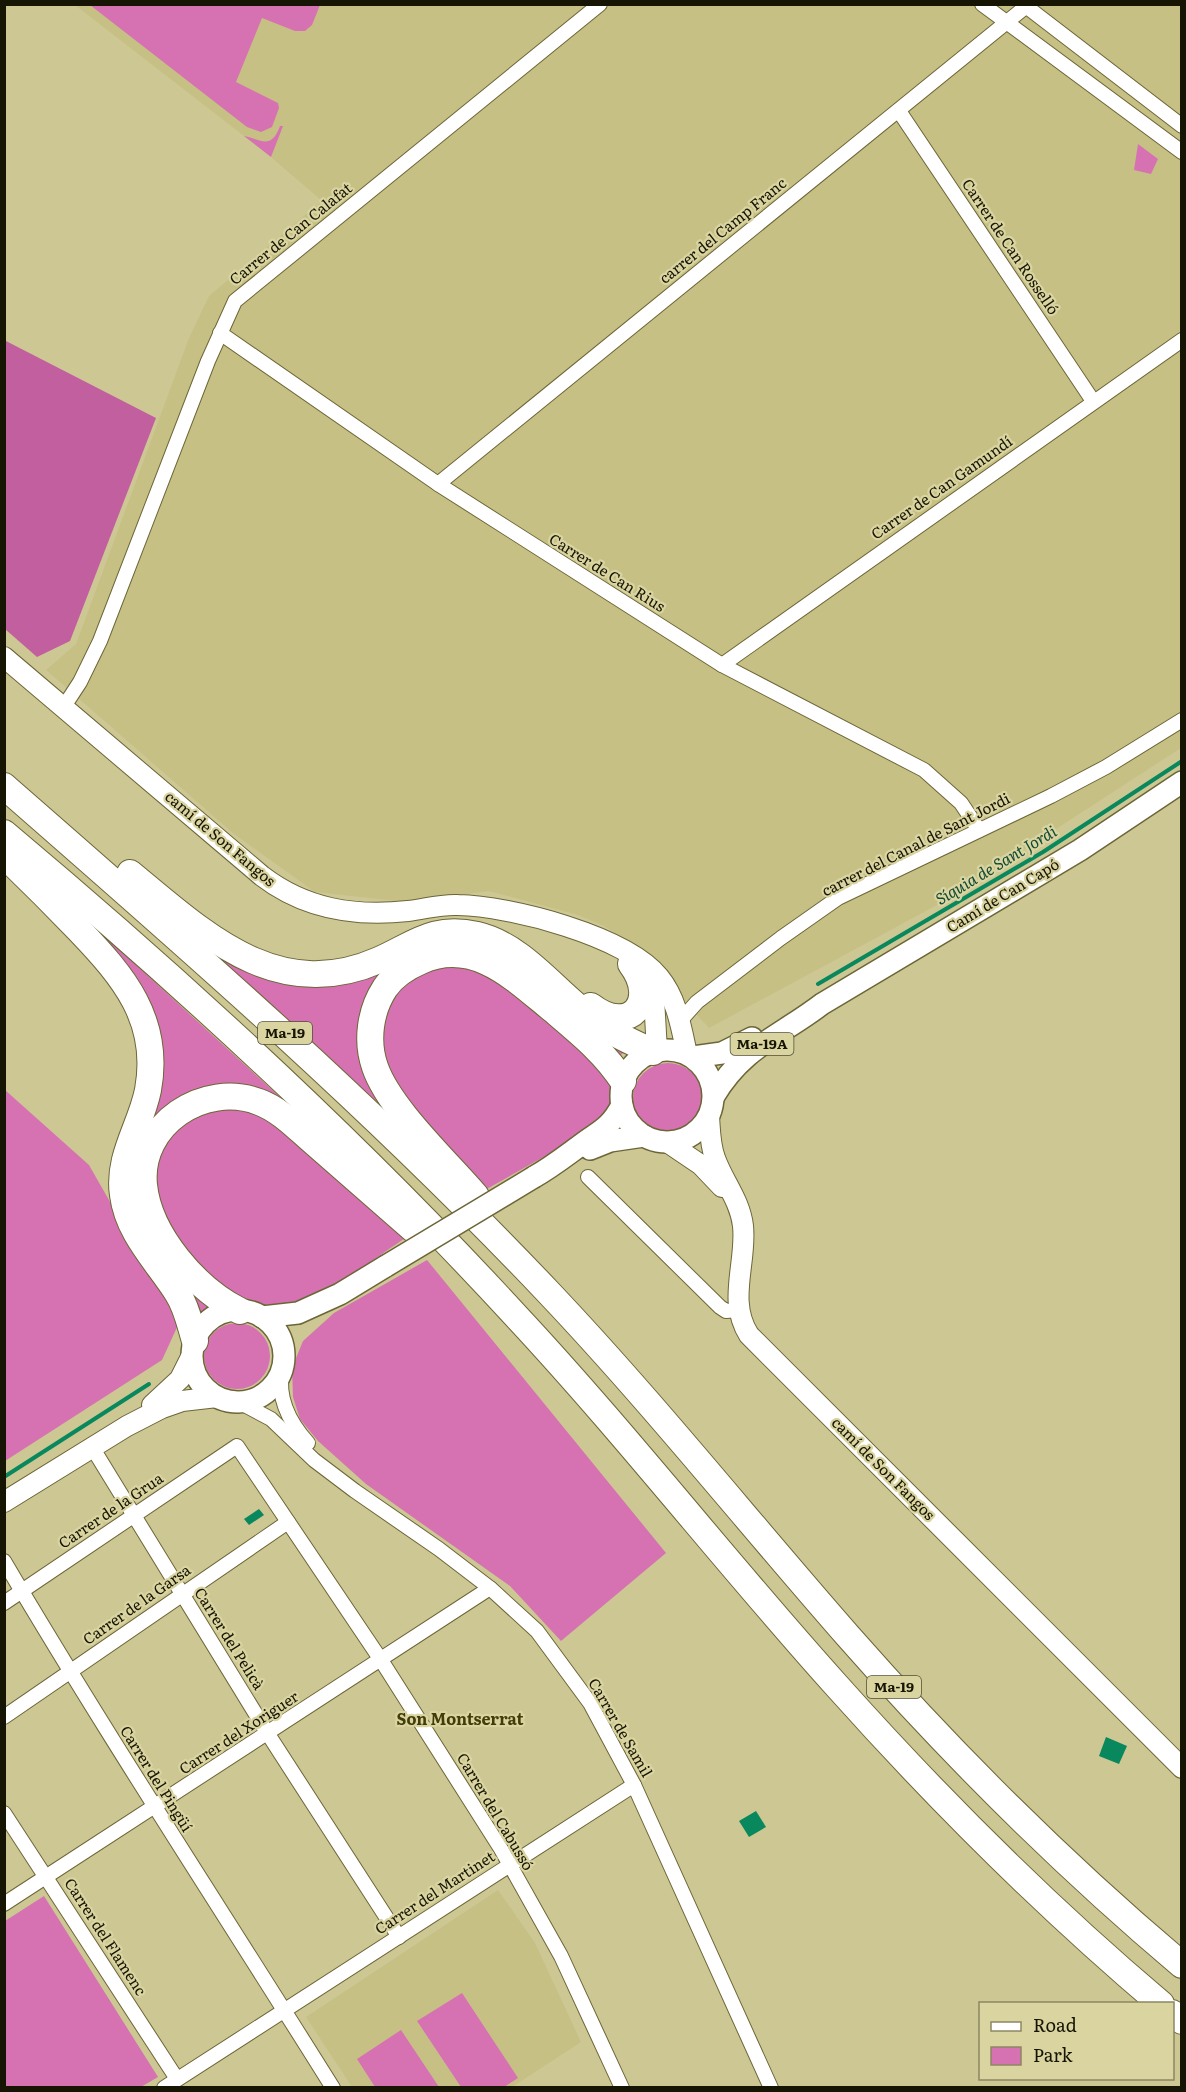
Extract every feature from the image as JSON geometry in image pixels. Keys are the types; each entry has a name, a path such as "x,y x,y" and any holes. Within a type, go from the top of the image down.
{"highway":[{"path":"4,771 209,938 247,958 286,971 327,974 368,964 429,935 460,932 494,940 506,946 608,1029 655,1051"},
{"name":"Ma-19","path":"4,786 252,1003 359,1101 552,1296 923,1718 1037,1835 1182,1965"},
{"name":"Ma-19","path":"4,833 120,933 298,1095 418,1212 518,1318 788,1630 918,1774 1011,1868 1159,2002"},
{"path":"4,855 119,974 141,1013 148,1042 150,1074 145,1102 123,1167 123,1195 130,1223 183,1303 193,1348"},
{"path":"552,1296 536,1265 387,1091 372,1057 370,1034 375,1008 392,980 412,965 438,955 464,954 477,957 516,980 595,1045 609,1059 623,1093"},
{"path":"556,989 578,996 606,1016 619,1018 629,1016 638,1010 643,993 641,981 631,964"},
{"path":"251,1314 206,1290 182,1263 153,1219 143,1182 151,1147 164,1124 175,1114 198,1101 223,1096 259,1101 281,1115 418,1233 486,1300 518,1318"}],"main road":[{"name":"Camí de Can Capó","path":"690,1055 728,1050 822,1004 1080,850 1182,783"},
{"name":"Camí de Can Capó","path":"714,1096 727,1074 742,1058 792,1027 822,1004"},
{"path":"340,1294 296,1331 283,1364 268,1392 255,1399 238,1402 217,1397 201,1383 194,1370 193,1348 202,1329 213,1318 226,1312 298,1313 340,1294 567,1157 610,1141 644,1136 667,1142 688,1137 700,1128 709,1116 714,1096 708,1074 690,1055 673,1050 655,1051 636,1061 606,1129 567,1157"},
{"path":"623,1093 628,1120 644,1136"},
{"path":"251,1314 278,1334 283,1364"}],"street":[{"name":"Carrer de Can Calafat","path":"63,708 80,682 100,641 220,333 236,301 600,4"},
{"path":"982,4 1182,152"},
{"path":"1026,5 1182,126"},
{"name":"carrer del Camp Franc","path":"438,484 899,111 1026,5"},
{"name":"Carrer de Can Rosselló","path":"899,111 1093,401"},
{"name":"Carrer de Can Rius","path":"220,333 438,484 723,665 924,770 961,803 979,830"},
{"name":"Carrer de Can Gamundí","path":"723,665 1182,340"},
{"name":"camí de Son Fangos","path":"4,657 262,876 298,898 336,910 368,913 448,905 479,906 531,916 583,934"},
{"name":"carrer del Canal de Sant Jordi","path":"680,1021 697,1002 838,898 1106,767 1182,720"},
{"path":"583,934 631,964 645,977 652,990 655,1051"},
{"path":"583,934 643,961 666,987 680,1021 690,1055"},
{"path":"588,1177 720,1307 726,1311 739,1310 744,1232 736,1202 715,1159 709,1116"},
{"path":"667,1142 701,1165 736,1202"},
{"name":"camí de Son Fangos","path":"739,1310 745,1329 759,1346 1182,1768"},
{"path":"127,1426 173,1388 185,1372 193,1348"},
{"name":"Carrer de Samil","path":"283,1364 280,1391 285,1408 301,1435 330,1471"},
{"path":"4,1502 127,1426 170,1404 217,1397"},
{"name":"Carrer de Samil","path":"238,1402 272,1419 314,1460 439,1548 490,1588 537,1631 583,1694 634,1785 771,2088"},
{"name":"Carrer de la Grua","path":"4,1603 237,1446"},
{"name":"Carrer del Cabussó","path":"237,1446 381,1660 509,1865 561,1956 622,2088"},
{"name":"Carrer del Pelicà","path":"92,1448 268,1734 399,1937"},
{"name":"Carrer de la Garsa","path":"4,1717 288,1522"},
{"name":"Carrer del Pingüí","path":"4,1561 153,1808 285,2010 333,2088"},
{"name":"Carrer del Xoriguer","path":"4,1904 490,1588"},
{"name":"Carrer del Martinet","path":"285,2010 634,1785"},
{"name":"Carrer del Flamenc","path":"4,1813 177,2079"},
{"path":"164,2088 285,2010"}],"shaded area":[{"path":"75,5 1181,5 1181,748 948,899 709,1028 630,942 604,926 578,915 489,891 405,902 315,892 234,834 46,670 76,644 189,338 209,296 322,201 271,157"},
{"path":"4,340 156,418 70,641 37,657 5,629"},
{"path":"259,1509 264,1515 249,1525 244,1519"},
{"path":"1106,1737 1127,1746 1119,1764 1099,1756"},
{"path":"756,1811 766,1827 749,1837 739,1821"},
{"path":"498,1890 535,1943 581,2042 512,2087 352,2087 306,2017"}],"green space":[{"path":"90,5 320,5 312,25 305,31 295,31 262,18 236,82 278,103 279,108 272,127 261,132 247,127"},
{"path":"280,126 283,126 271,157 244,136 269,141 277,134"},
{"path":"1138,144 1158,159 1151,174 1134,170"},
{"path":"52,888 317,1131 314,1134 265,1096 245,1090 221,1088 198,1093 178,1103 161,1118 147,1137 139,1158 136,1182 140,1206 154,1234 186,1280 197,1293 216,1306 200,1319 197,1318 184,1288 146,1233 134,1203 132,1177 134,1165 153,1106 160,1072 158,1041 150,1012 135,985 116,960 49,890"},
{"path":"442,941 479,944 502,954 595,1030 627,1049 618,1058 592,1032 530,981 510,966 479,949 454,946 431,949 409,958 390,972 376,990 366,1012 362,1035 365,1060 374,1082 387,1102 418,1139 205,945 207,943 249,968 270,975 292,980 314,981 336,980 359,974"},
{"path":"452,964 492,975 582,1049 614,1087 613,1104 586,1133 485,1190 406,1098 383,1060 381,1023 394,994 416,975"},
{"path":"668,1063 681,1066 693,1073 700,1085 703,1098 700,1111 693,1123 681,1130 668,1133 655,1130 643,1123 636,1111 633,1098 636,1085 643,1073 655,1066"},
{"path":"5,1090 89,1165 179,1323 162,1360 5,1461"},
{"path":"220,1107 259,1111 407,1237 336,1285 294,1304 275,1306 256,1304 223,1288 202,1270 183,1248 168,1223 158,1196 155,1170 162,1146 179,1125"},
{"path":"427,1260 666,1553 561,1641 510,1586 366,1484 318,1441 300,1419 293,1397 292,1368 303,1341 334,1313"},
{"path":"230,1323 244,1323 256,1328 265,1337 270,1356 268,1369 261,1380 244,1389 230,1389 218,1384 209,1375 204,1363 204,1349 209,1337 218,1328"},
{"path":"44,1896 158,2077 141,2087 5,2087 5,1921"},
{"path":"462,1993 518,2078 504,2087 461,2087 417,2021"},
{"path":"401,2030 439,2087 375,2087 357,2059"}],"waterway":[{"name":"Síquia de Sant Jordi","path":"818,984 1043,852 1182,761"},
{"name":"Síquia de Sant Jordi","path":"4,1477 149,1384"}],"district":[{"name":"Son Montserrat","path":"460,1719"}]}
